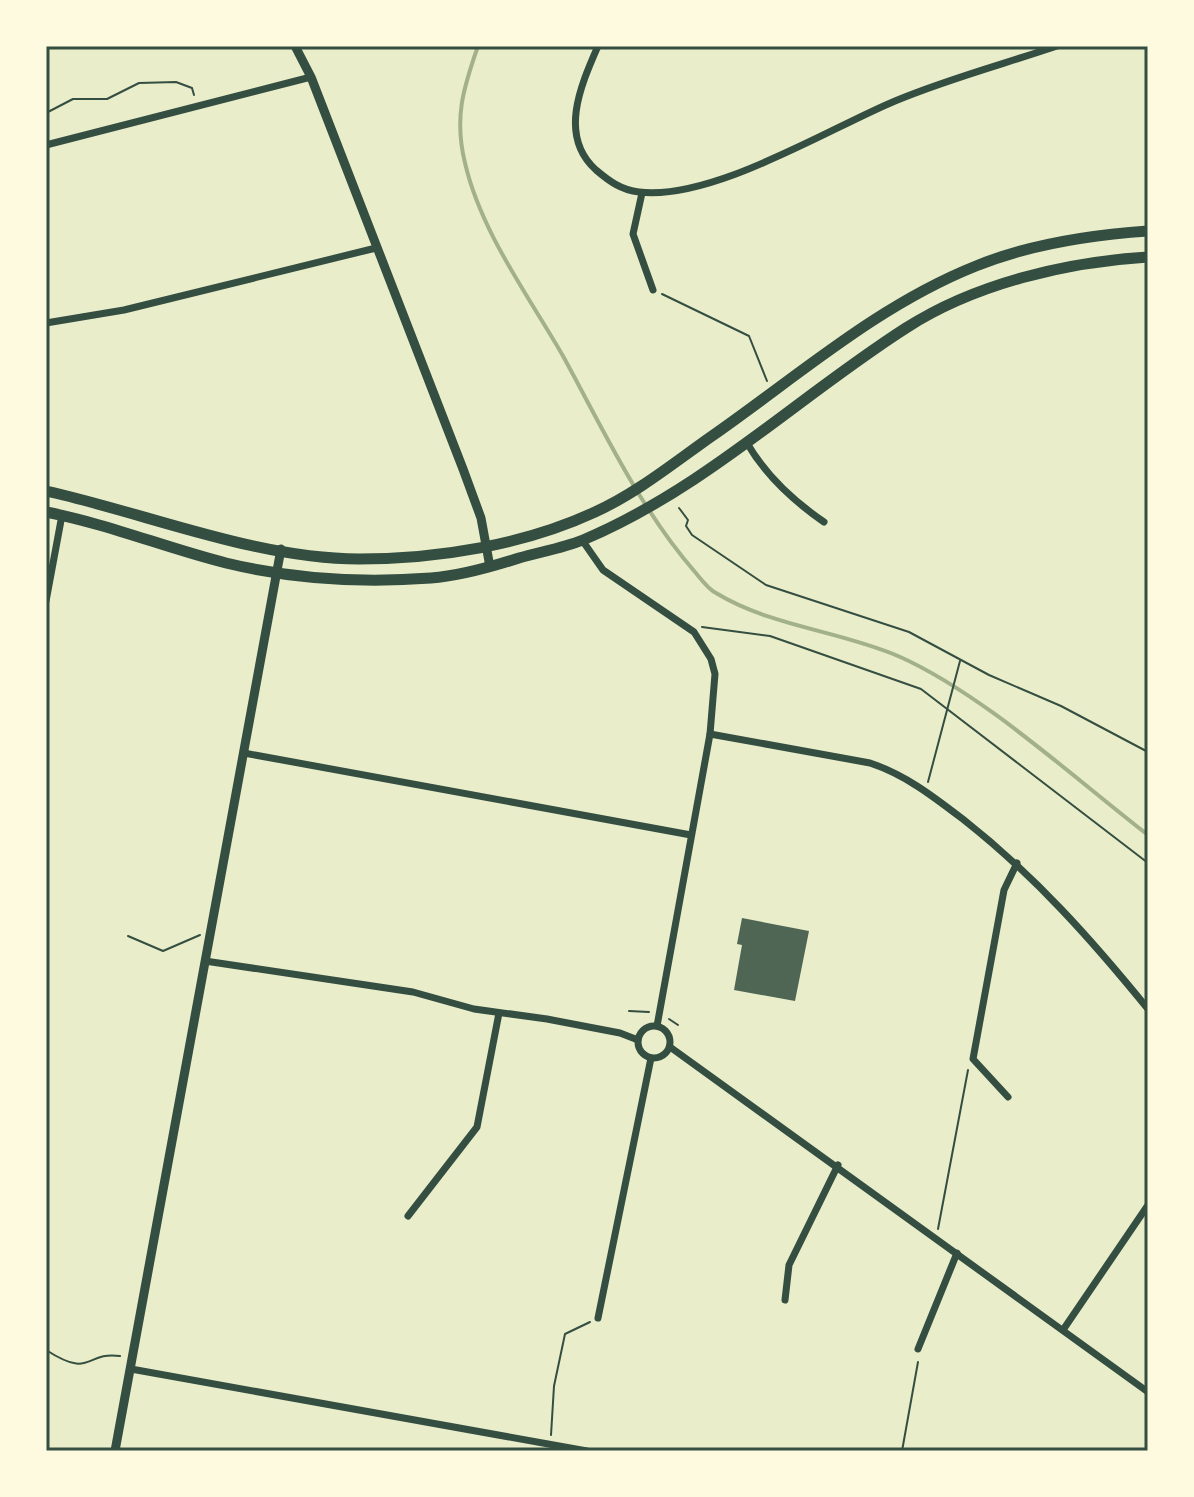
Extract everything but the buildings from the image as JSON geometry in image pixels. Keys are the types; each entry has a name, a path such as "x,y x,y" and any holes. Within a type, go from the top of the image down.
{"main road":[{"path":"46,491 281,549 357,559 488,546 573,520 609,505 772,393 833,346 918,295 976,266 1035,247 1148,231"},
{"path":"46,512 214,560 277,573 396,580 434,578 490,567 582,540 668,497 908,327 962,299 1042,273 1100,261 1148,257"}],"street":[{"path":"295,46 311,77 463,469 488,546 490,567"},
{"path":"598,46 574,113 581,149 589,163 611,183 642,193 682,188 760,165 896,100 1057,46"},
{"path":"46,145 311,77"},
{"path":"642,193 633,234 653,290"},
{"path":"46,323 124,310 376,248"},
{"path":"747,443 759,464 797,503 824,522"},
{"path":"46,601 62,515"},
{"path":"582,540 603,570 685,625 702,643 715,674 710,734 657,1026"},
{"path":"115,1451 281,549"},
{"path":"710,734 870,763 892,770 926,791 1017,863 1080,925 1148,1009"},
{"path":"244,753 691,835"},
{"path":"1008,1097 973,1059 1004,890 1017,863"},
{"path":"205,961 413,992 499,1013 562,1021 638,1040"},
{"path":"408,1216 477,1127 499,1013"},
{"path":"657,1026 669,1033 670,1047 660,1057 651,1058 643,1053 638,1040 644,1029 657,1026"},
{"path":"670,1047 838,1165 1148,1392"},
{"path":"598,1318 651,1058"},
{"path":"785,1300 789,1265 838,1165"},
{"path":"1063,1330 1148,1205"},
{"path":"918,1349 957,1253"},
{"path":"131,1369 587,1451"}],"path":[{"path":"46,113 73,99 107,99 146,82 186,84 192,88 197,106"},
{"path":"653,290 749,336 772,393"},
{"path":"679,508 688,520 686,526 692,535 766,585 909,632 1148,752"},
{"path":"685,625 770,636 890,675 921,689 1148,863"},
{"path":"926,791 945,708 961,660"},
{"path":"128,936 163,951 211,930"},
{"path":"937,1238 966,1076 973,1059"},
{"path":"550,1444 554,1386 565,1334 598,1318"},
{"path":"902,1451 918,1349"},
{"path":"46,1350 66,1363 82,1366 112,1355 133,1358"}],"waterway":[{"path":"478,46 464,90 460,132 465,163 482,214 640,495 675,548 702,581 716,593 759,613 876,647 930,672 995,714 1148,835"}]}
